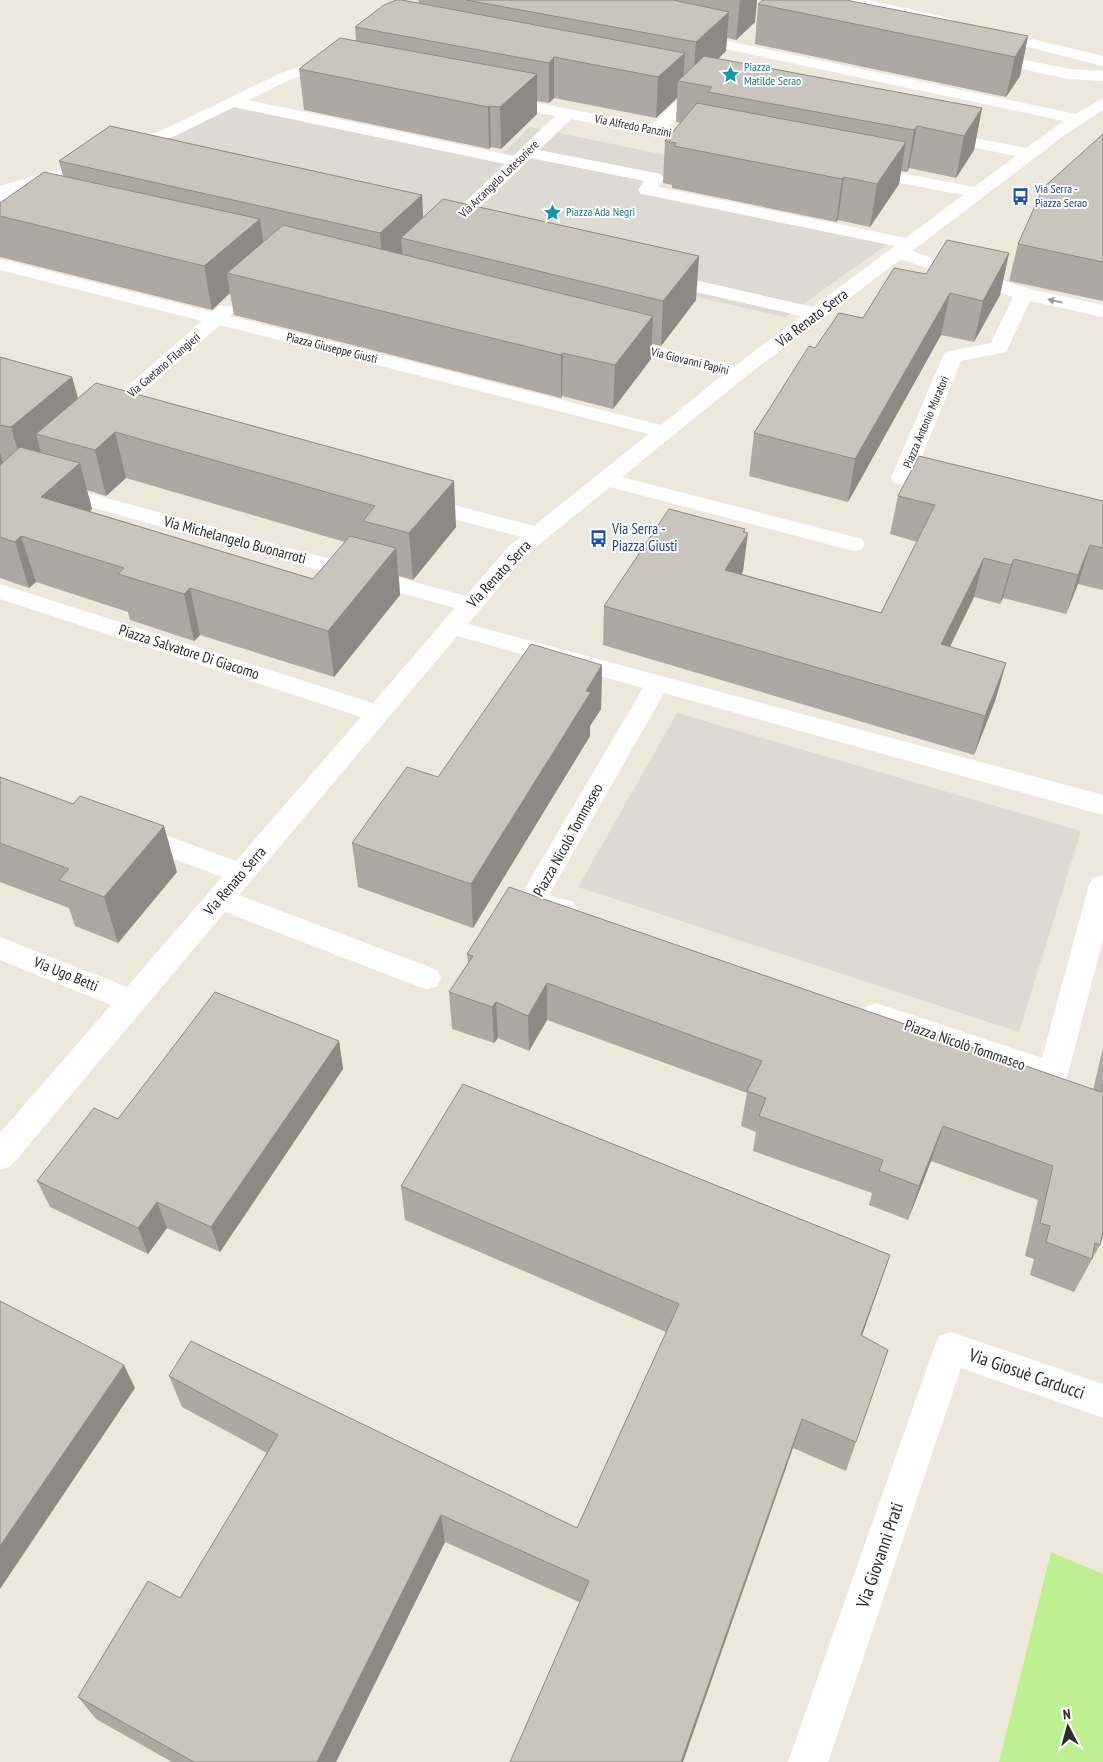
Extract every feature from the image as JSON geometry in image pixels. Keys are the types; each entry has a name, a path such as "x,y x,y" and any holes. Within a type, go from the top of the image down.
{"street":[{"path":"849,0 958,25"},
{"path":"977,30 1103,61"},
{"path":"672,33 1078,119"},
{"path":"728,60 754,34"},
{"path":"0,191 99,164 284,77 318,66 350,52"},
{"path":"974,55 1069,74 1103,76"},
{"path":"318,66 347,71"},
{"path":"655,130 716,72"},
{"path":"678,86 716,94"},
{"name":"Via Alfredo Panzini","path":"481,97 723,144"},
{"path":"234,102 522,157 655,178 647,190 905,248 1024,294 1103,310"},
{"name":"Via Renato Serra","path":"0,1156 517,551 738,373 1030,154 1103,103"},
{"name":"Via Arcangelo Lotesoriere","path":"447,229 567,114"},
{"path":"922,133 1030,154"},
{"path":"116,156 145,163"},
{"path":"850,168 978,193"},
{"path":"0,195 57,208"},
{"path":"431,233 447,229 466,234"},
{"name":"Piazza Giuseppe Giusti","path":"0,264 664,432"},
{"path":"642,274 817,314"},
{"name":"Piazza Antonio Muratori","path":"960,492 902,478 953,356 998,348 1024,294"},
{"name":"Via Gaetano Filangieri","path":"101,420 243,295"},
{"name":"Via Giovanni Papini","path":"596,338 738,373"},
{"name":"Via Michelangelo Buonarroti","path":"0,475 38,476 471,605"},
{"path":"12,499 38,476"},
{"path":"606,479 854,544"},
{"path":"403,498 537,534"},
{"name":"Piazza Salvatore Di Giacomo","path":"0,591 378,713"},
{"path":"452,627 1103,805"},
{"name":"Piazza Nicolò Tommaseo","path":"589,919 532,900 658,683"},
{"path":"111,825 241,873"},
{"name":"Piazza Nicolò Tommaseo","path":"854,1007 1053,1074 1103,885"},
{"path":"219,899 427,978"},
{"name":"Via Ugo Betti","path":"0,948 132,1001"},
{"name":"Via Giosuè Carducci","path":"952,1348 1103,1401"},
{"name":"Via Giovanni Prati","path":"808,1762 952,1348"}],"green space":[{"path":"1051,1552 1103,1574 1103,1762 999,1762"}],"shaded area":[{"name":"Piazza Ada Negri","path":"237,99 502,154 530,127 680,158 655,187 898,237 785,317 97,160"},
{"path":"677,713 1081,831 1019,1032 578,887"}],"building":[{"path":"396,0 685,53 658,77 554,57 549,63 355,27 384,5"},
{"path":"466,0 673,0 729,12 696,42"},
{"path":"763,0 846,0 1028,36 1015,57 758,4"},
{"path":"340,38 537,74 500,107 488,107 299,69"},
{"path":"704,56 982,108 964,136 917,126 914,130 708,92 712,87 678,81"},
{"path":"697,103 906,142 877,184 844,177 842,179 674,146 676,143 665,141"},
{"path":"110,126 422,195 380,233 59,161"},
{"path":"1103,134 1103,262 1018,244 1043,188"},
{"path":"44,172 260,219 204,266 0,216 0,203"},
{"path":"443,199 699,256 663,301 401,238"},
{"path":"283,225 653,316 615,365 563,353 561,355 227,273"},
{"path":"947,240 1009,253 983,301 950,293 855,459 754,433 809,346 815,348 839,313 863,318 894,268 926,274"},
{"path":"0,357 72,377 11,427 0,425"},
{"path":"96,383 454,481 409,533 363,521 375,506 115,432 95,450 36,434"},
{"path":"20,447 80,463 41,497 313,579 350,536 396,548 328,631 190,588 184,594 118,574 124,568 21,536 15,542 0,537 0,465"},
{"path":"919,456 1103,501 1103,548 1090,545 1078,575 1014,559 1011,565 984,558 941,644 1006,663 985,716 604,606 669,509 745,529 743,532 748,533 725,570 881,613 935,505 898,496"},
{"path":"531,644 602,665 586,691 591,692 471,884 352,843 407,767 438,777"},
{"path":"0,777 73,804 80,796 164,826 104,897 59,880 69,869 0,843"},
{"path":"509,887 1101,1092 1103,1083 1103,1232 1100,1245 1095,1243 1092,1259 1046,1242 1050,1226 1040,1223 1053,1166 943,1126 919,1186 879,1171 883,1160 759,1116 766,1098 747,1091 762,1061 547,983 528,1016 496,1002 492,1007 449,992 473,956 467,954"},
{"path":"215,992 339,1041 211,1227 157,1202 138,1228 37,1181 94,1108 118,1119"},
{"path":"463,1084 890,1255 861,1335 888,1350 856,1442 802,1419 681,1762 510,1762 589,1581 441,1515 317,1762 194,1762 78,1697 148,1581 180,1598 278,1435 169,1376 191,1341 577,1528 679,1304 401,1186"},
{"path":"0,1301 124,1365 0,1546"}],"place":[{"name":"Piazza Matilde Serao","path":"730,74"},
{"name":"Via Serra - Piazza Serao","path":"1021,196"},
{"name":"Piazza Ada Negri","path":"552,212"},
{"name":"Via Serra - Piazza Giusti","path":"598,538"}]}
